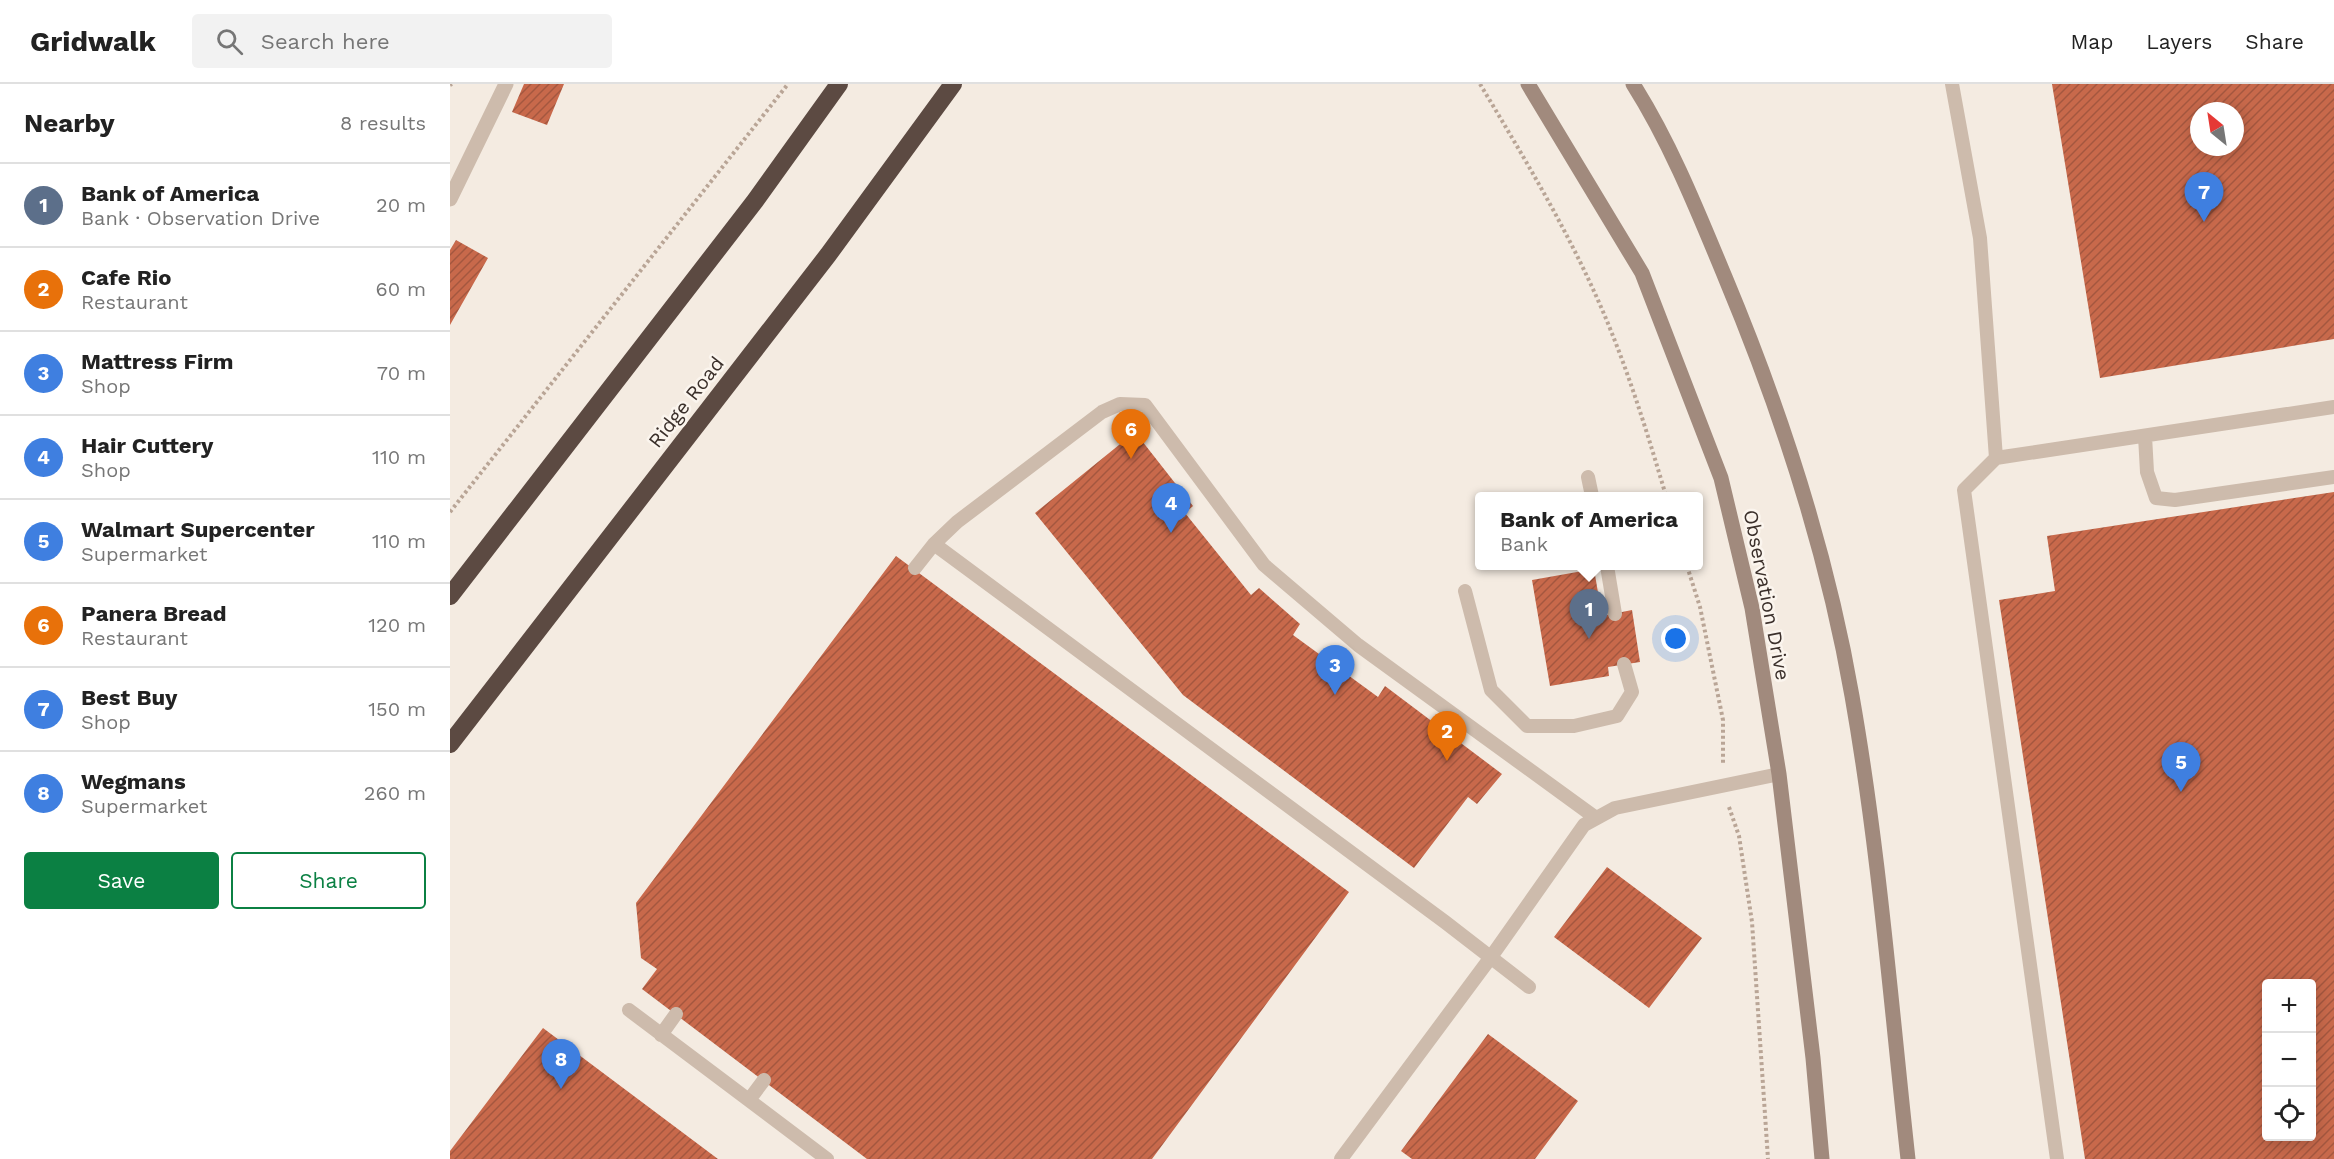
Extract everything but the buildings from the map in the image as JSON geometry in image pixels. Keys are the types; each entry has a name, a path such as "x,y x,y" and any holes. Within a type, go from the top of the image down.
{"highway":[{"path":"450,597 755,201 839,84"},
{"name":"Ridge Road","path":"450,744 828,255 953,84"}],"street":[{"path":"450,198 506,84"},
{"name":"Observation Drive","path":"1528,84 1642,273 1721,478 1752,608 1779,774 1814,1058 1822,1159"},
{"path":"1633,84 1674,160 1741,316 1779,414 1802,488 1833,607 1852,693 1868,787 1908,1159"}],"lane":[{"path":"1952,84 1980,238 1996,458"},
{"path":"915,568 934,544 957,522 1102,412 1120,404 1145,405 1264,565 1358,645 1596,818"},
{"path":"2057,1159 1964,490 1996,458 2334,407"},
{"path":"2145,436 2147,472 2156,498 2175,500 2334,477"},
{"path":"1588,477 1591,492"},
{"path":"934,544 1529,987"},
{"path":"1608,570 1615,614"},
{"path":"1465,591 1491,690 1527,726 1574,726 1617,716 1632,692 1624,664"},
{"path":"1341,1159 1491,957 1584,825 1615,808 1779,774"},
{"path":"629,1011 827,1159"},
{"path":"661,1035 676,1014"},
{"path":"749,1100 764,1080"}],"path":[{"path":"450,512 788,84"},
{"path":"1480,84 1550,202 1604,315 1649,439 1665,492"},
{"path":"1688,570 1700,607 1723,720 1722,786 1739,836 1752,922 1768,1159"}],"place":[{"name":"Best Buy","path":"2204,222"},
{"name":"Panera Bread","path":"1131,459"},
{"name":"Hair Cuttery","path":"1171,533"},
{"name":"Bank of America","path":"1589,639"},
{"name":"Mattress Firm","path":"1335,695"},
{"name":"Cafe Rio","path":"1447,761"},
{"name":"Walmart Supercenter","path":"2181,792"},
{"name":"Wegmans","path":"561,1089"}]}
